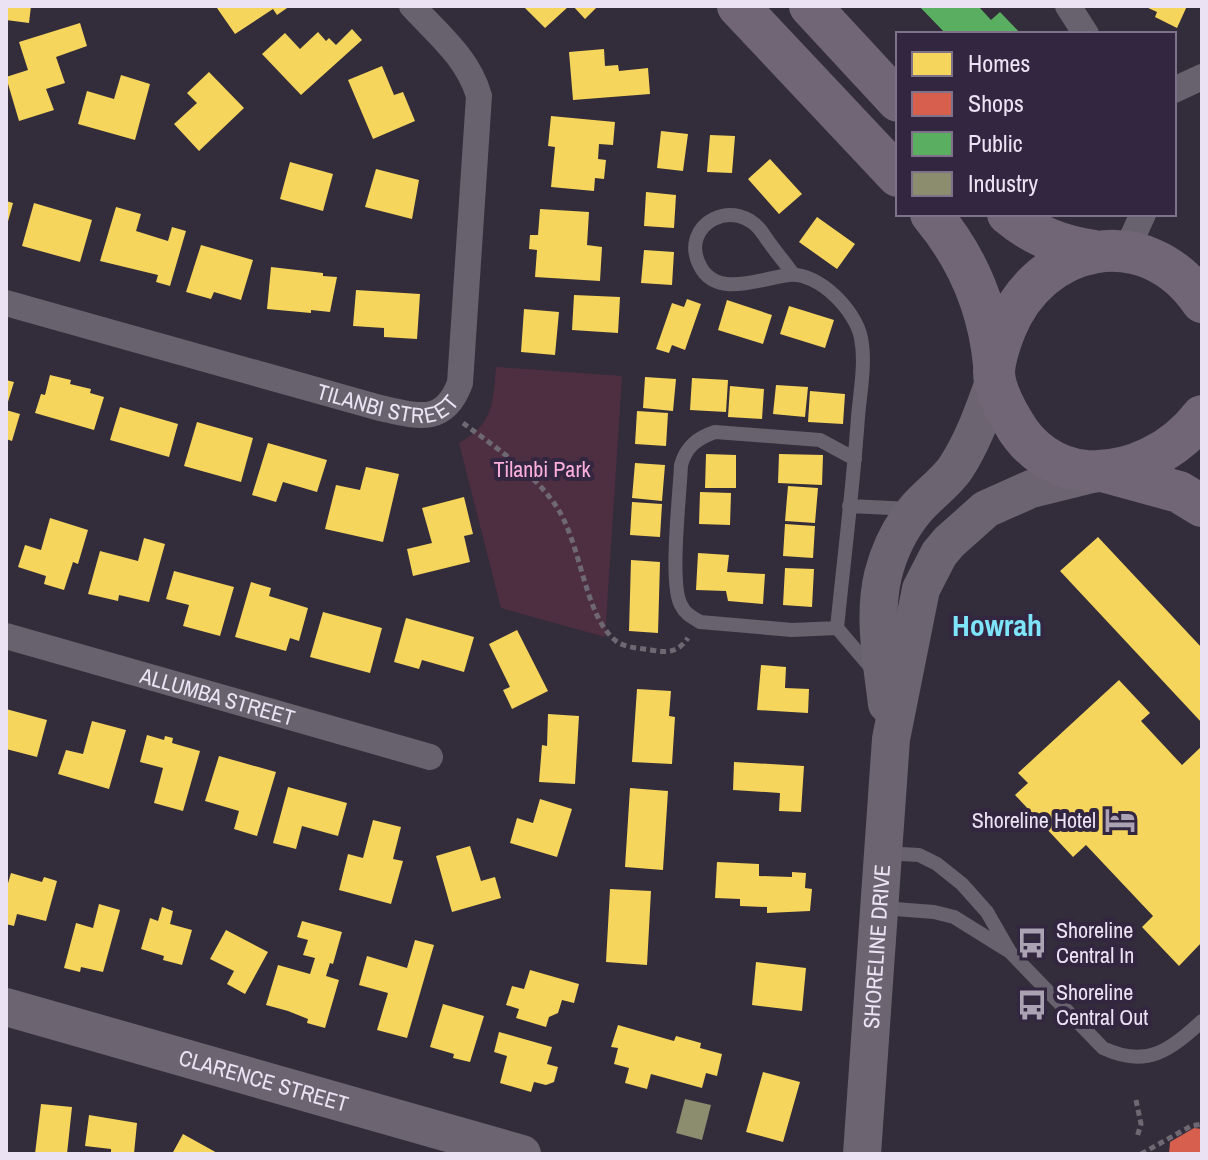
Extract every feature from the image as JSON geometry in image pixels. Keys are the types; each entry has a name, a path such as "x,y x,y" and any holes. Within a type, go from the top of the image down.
{"main road":[{"path":"738,6 896,174"},
{"path":"810,6 896,99"},
{"path":"932,216 953,244 978,292 986,315 995,374 1005,409 1016,429 1039,454 1064,466 1103,472 1179,492 1202,506"},
{"path":"1011,216 1035,234 1062,246 1121,239 1141,254 1172,270 1202,300"},
{"path":"995,374 1007,325 1028,291 1057,265 1121,239"},
{"name":"SHORELINE DRIVE","path":"891,739 879,618 883,574 897,537 962,458 980,420 995,374"},
{"path":"1103,472 1158,455 1176,443 1202,416"},
{"name":"SHORELINE DRIVE","path":"862,1154 891,739 917,603 929,572 949,542 970,521 999,502 1031,489 1103,472"},
{"name":"CLARENCE STREET","path":"6,1007 522,1154"}],"street":[{"name":"TILANBI STREET","path":"6,303 380,408 414,416 431,416 444,409 455,398 460,383 479,96 462,59 412,6"},
{"path":"1068,6 1085,32"},
{"path":"1176,89 1202,77"},
{"name":"ALLUMBA STREET","path":"6,636 430,757"}],"lane":[{"path":"793,274 737,285 724,285 713,280 698,263 695,252 700,231 707,222 727,214 751,220 793,274 830,291 856,321 862,357 837,628 884,682"},
{"path":"837,628 792,630 700,622 688,615 681,606 676,584 681,465 685,453 693,444 715,432 820,440 855,459"},
{"path":"849,506 917,509"},
{"path":"882,853 919,855 937,864 962,884 987,912 1010,952 1091,1038 1113,1053 1153,1056 1175,1045 1202,1021"},
{"path":"879,908 934,912 954,917 1010,952"}],"path":[{"path":"444,409 533,478 552,501 567,522 599,620 616,641 667,653 680,649 700,622"},
{"path":"1136,1100 1141,1124 1137,1137"},
{"path":"1141,1154 1191,1126 1202,1124"}],"green space":[{"name":"Tilanbi Park","path":"496,367 622,376 605,637 501,608 459,443 479,428 490,411"}],"building: Homes":[{"path":"6,6 31,6 29,23 6,20"},
{"path":"290,6 277,15 273,9 235,34 217,8"},
{"path":"523,6 569,6 545,28"},
{"path":"573,6 598,6 585,19"},
{"path":"1144,6 1187,6 1177,28 1155,17 1157,12"},
{"path":"80,23 87,46 56,57 65,83 46,89 54,110 19,121 6,77 28,70 19,42"},
{"path":"352,29 362,40 301,95 262,54 285,33 300,49 318,32 326,41 329,38 336,45"},
{"path":"604,49 605,66 618,65 619,71 648,68 650,94 573,100 569,52"},
{"path":"382,66 394,95 403,92 415,121 373,139 348,80"},
{"path":"209,72 244,108 199,151 174,124 197,103 187,93"},
{"path":"121,75 150,84 135,140 78,124 87,91 114,99"},
{"path":"551,116 615,122 613,145 599,144 598,159 606,160 604,179 595,178 594,191 551,187 555,147 548,146"},
{"path":"661,131 688,134 683,171 657,168"},
{"path":"710,135 735,136 732,173 707,172"},
{"path":"770,159 802,194 779,214 748,179"},
{"path":"290,162 333,174 323,211 280,199"},
{"path":"376,169 419,180 412,219 365,207"},
{"path":"646,192 676,195 674,228 644,226"},
{"path":"6,201 13,203 7,225 6,224"},
{"path":"34,203 92,220 80,262 22,246"},
{"path":"116,207 141,214 136,231 168,241 172,227 186,231 170,286 156,282 158,275 100,261"},
{"path":"540,209 589,212 587,245 602,247 600,281 535,277 537,250 529,249 530,235 538,235"},
{"path":"817,217 855,244 837,269 799,242"},
{"path":"201,245 253,260 241,300 214,292 211,299 186,292"},
{"path":"644,250 674,252 672,285 641,283"},
{"path":"271,267 337,277 330,312 267,309"},
{"path":"356,290 420,294 417,339 384,337 384,328 353,326"},
{"path":"574,295 620,297 618,333 572,330"},
{"path":"687,299 701,304 685,350 672,345 669,353 656,349 672,303 684,307"},
{"path":"727,300 772,315 763,344 718,330"},
{"path":"789,306 834,320 825,348 780,334"},
{"path":"524,309 559,312 555,355 521,352"},
{"path":"50,375 71,380 70,384 91,389 90,393 104,397 94,430 35,413 41,394 45,395"},
{"path":"645,377 676,379 673,411 643,408"},
{"path":"692,378 728,380 726,412 690,410"},
{"path":"6,380 14,382 7,405 6,405"},
{"path":"776,385 808,387 805,417 773,414"},
{"path":"730,386 764,389 762,419 728,417"},
{"path":"810,391 845,394 843,424 808,422"},
{"path":"120,407 178,424 169,457 110,440"},
{"path":"6,410 20,414 12,441 6,439"},
{"path":"637,411 668,413 666,446 635,444"},
{"path":"197,422 253,438 241,482 184,466"},
{"path":"268,443 327,460 317,492 283,482 276,502 252,495"},
{"path":"706,454 736,455 736,488 705,488"},
{"path":"779,454 823,455 822,485 778,483"},
{"path":"635,463 665,465 662,501 632,498"},
{"path":"366,467 399,474 383,542 325,529 336,485 360,490"},
{"path":"788,486 818,488 815,523 785,521"},
{"path":"700,492 731,493 730,525 699,524"},
{"path":"464,497 473,534 464,536 470,562 413,576 407,549 432,543 422,508"},
{"path":"632,502 662,504 660,537 630,535"},
{"path":"50,518 88,530 78,564 73,562 64,590 44,584 46,576 18,567 25,545 41,550"},
{"path":"785,524 815,526 813,558 783,556"},
{"path":"1098,537 1202,648 1202,723 1060,571"},
{"path":"144,538 165,544 149,602 119,595 118,601 88,594 100,551 138,561"},
{"path":"698,553 729,555 727,572 765,574 763,604 728,601 726,591 696,590"},
{"path":"631,560 660,562 658,633 629,631"},
{"path":"785,568 814,569 812,607 783,605"},
{"path":"174,571 234,587 220,636 183,626 189,605 166,599"},
{"path":"251,582 271,588 269,596 308,608 299,641 290,638 286,651 235,637"},
{"path":"323,612 382,628 370,673 310,657"},
{"path":"406,618 474,637 464,672 422,660 419,669 394,662"},
{"path":"517,630 548,691 512,709 503,690 510,687 489,644"},
{"path":"761,665 786,667 785,688 809,689 808,713 757,710"},
{"name":"Shoreline Hotel","path":"1119,680 1150,713 1141,721 1182,765 1202,746 1202,942 1179,966 1142,927 1153,916 1086,845 1073,857 1015,795 1028,783 1018,773"},
{"path":"637,689 671,691 669,716 675,717 672,764 632,762"},
{"path":"6,709 47,720 37,757 6,749"},
{"path":"548,714 579,716 575,784 539,782 542,745 547,746"},
{"path":"92,721 126,730 109,789 58,774 66,750 83,754"},
{"path":"147,735 164,740 165,736 173,738 172,743 200,751 183,811 154,803 163,768 140,762"},
{"path":"219,756 276,772 257,836 234,829 239,811 205,801"},
{"path":"734,762 804,766 801,812 779,811 780,793 733,790"},
{"path":"288,787 347,803 338,836 302,826 296,849 273,843"},
{"path":"630,788 668,791 663,870 625,867"},
{"path":"540,799 572,809 557,857 510,843 517,818 533,823"},
{"path":"373,820 401,827 393,859 403,861 391,904 339,890 348,854 363,858"},
{"path":"470,846 481,881 495,877 501,898 452,912 436,856"},
{"path":"717,862 759,864 759,876 792,877 792,872 806,873 805,888 812,889 810,911 767,913 767,907 740,906 740,899 715,898"},
{"path":"11,873 42,882 44,877 57,881 46,921 17,914 14,926 6,924 6,890"},
{"path":"610,889 651,891 647,965 606,962"},
{"path":"99,904 120,910 103,972 81,967 80,972 64,968 76,923 93,928"},
{"path":"162,907 173,911 170,924 192,930 182,965 141,949 150,918 158,921"},
{"path":"302,921 342,932 333,964 330,963 326,976 339,980 325,1028 307,1023 308,1019 288,1011 266,1005 278,965 310,974 315,958 303,955 308,940 297,937"},
{"path":"226,930 268,952 245,994 227,984 234,971 210,959"},
{"path":"415,940 434,945 407,1038 377,1030 388,993 359,985 367,956 407,968"},
{"path":"756,962 806,968 802,1011 752,1005"},
{"path":"530,970 579,984 574,1003 562,1000 558,1013 549,1017 546,1027 516,1018 519,1009 506,1005 512,986 524,989"},
{"path":"443,1004 484,1016 470,1062 430,1047"},
{"path":"618,1025 674,1041 676,1036 701,1043 700,1048 722,1054 717,1076 706,1073 702,1088 651,1074 647,1089 625,1083 629,1068 614,1064 618,1048 611,1047"},
{"path":"499,1032 552,1047 547,1064 558,1067 554,1082 546,1085 534,1082 531,1092 500,1083 507,1056 494,1052"},
{"path":"763,1072 800,1082 783,1142 746,1132"},
{"path":"41,1104 72,1107 67,1154 35,1154"},
{"path":"89,1115 137,1123 134,1154 111,1154 111,1149 85,1146"},
{"path":"183,1134 219,1154 172,1154"}],"building: Shops":[{"path":"1194,1128 1202,1129 1202,1154 1169,1154 1170,1142"}],"building: Public":[{"path":"919,6 982,6 980,8 991,20 1000,12 1019,32 944,32"}],"building: Industry":[{"path":"685,1099 711,1105 702,1140 676,1133"}],"place":[{"name":"Shoreline Hotel","path":"1120,820"},
{"name":"Shoreline Central In","path":"1032,943"},
{"name":"Shoreline Central Out","path":"1032,1005"}],"district":[{"name":"Howrah","path":"997,626"}]}
